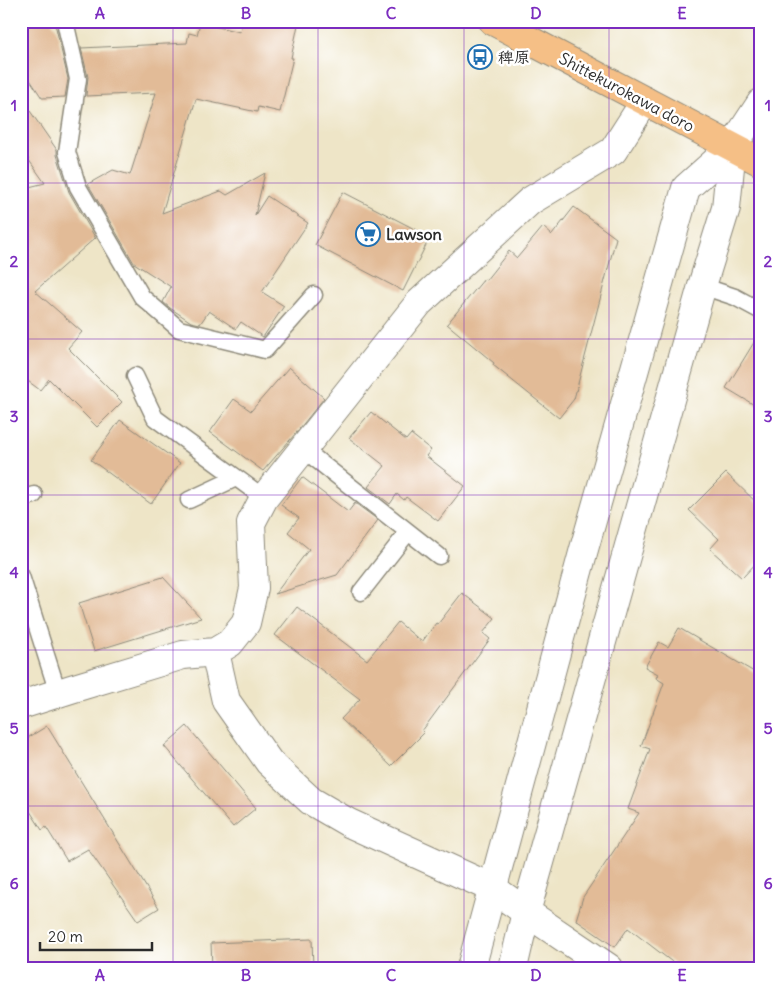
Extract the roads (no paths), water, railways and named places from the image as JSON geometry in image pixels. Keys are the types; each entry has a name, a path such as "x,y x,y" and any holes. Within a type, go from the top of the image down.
{"main road":[{"name":"Shittekurokawa doro","path":"493,21 761,162"}],"street":[{"path":"21,705 183,656 215,652 230,643 246,623 254,588 251,523 264,498 419,303 530,201 614,151 644,101"},
{"path":"471,968 587,539 686,188 732,147 761,103"},
{"path":"513,968 526,912 702,286 726,208 732,147"},
{"path":"215,652 226,701 269,762 311,801 349,823 492,888 608,968"}],"lane":[{"path":"66,21 78,80 68,152 78,187 142,297 179,329 265,350 314,295"},
{"path":"702,286 735,297 761,311"},
{"path":"135,376 155,418 264,498"},
{"path":"303,449 439,556"},
{"path":"189,500 236,478"},
{"path":"362,592 408,532"},
{"path":"21,576 58,693"}],"place":[{"name":"稗原","path":"480,57"},
{"name":"Lawson","path":"368,234"}]}
